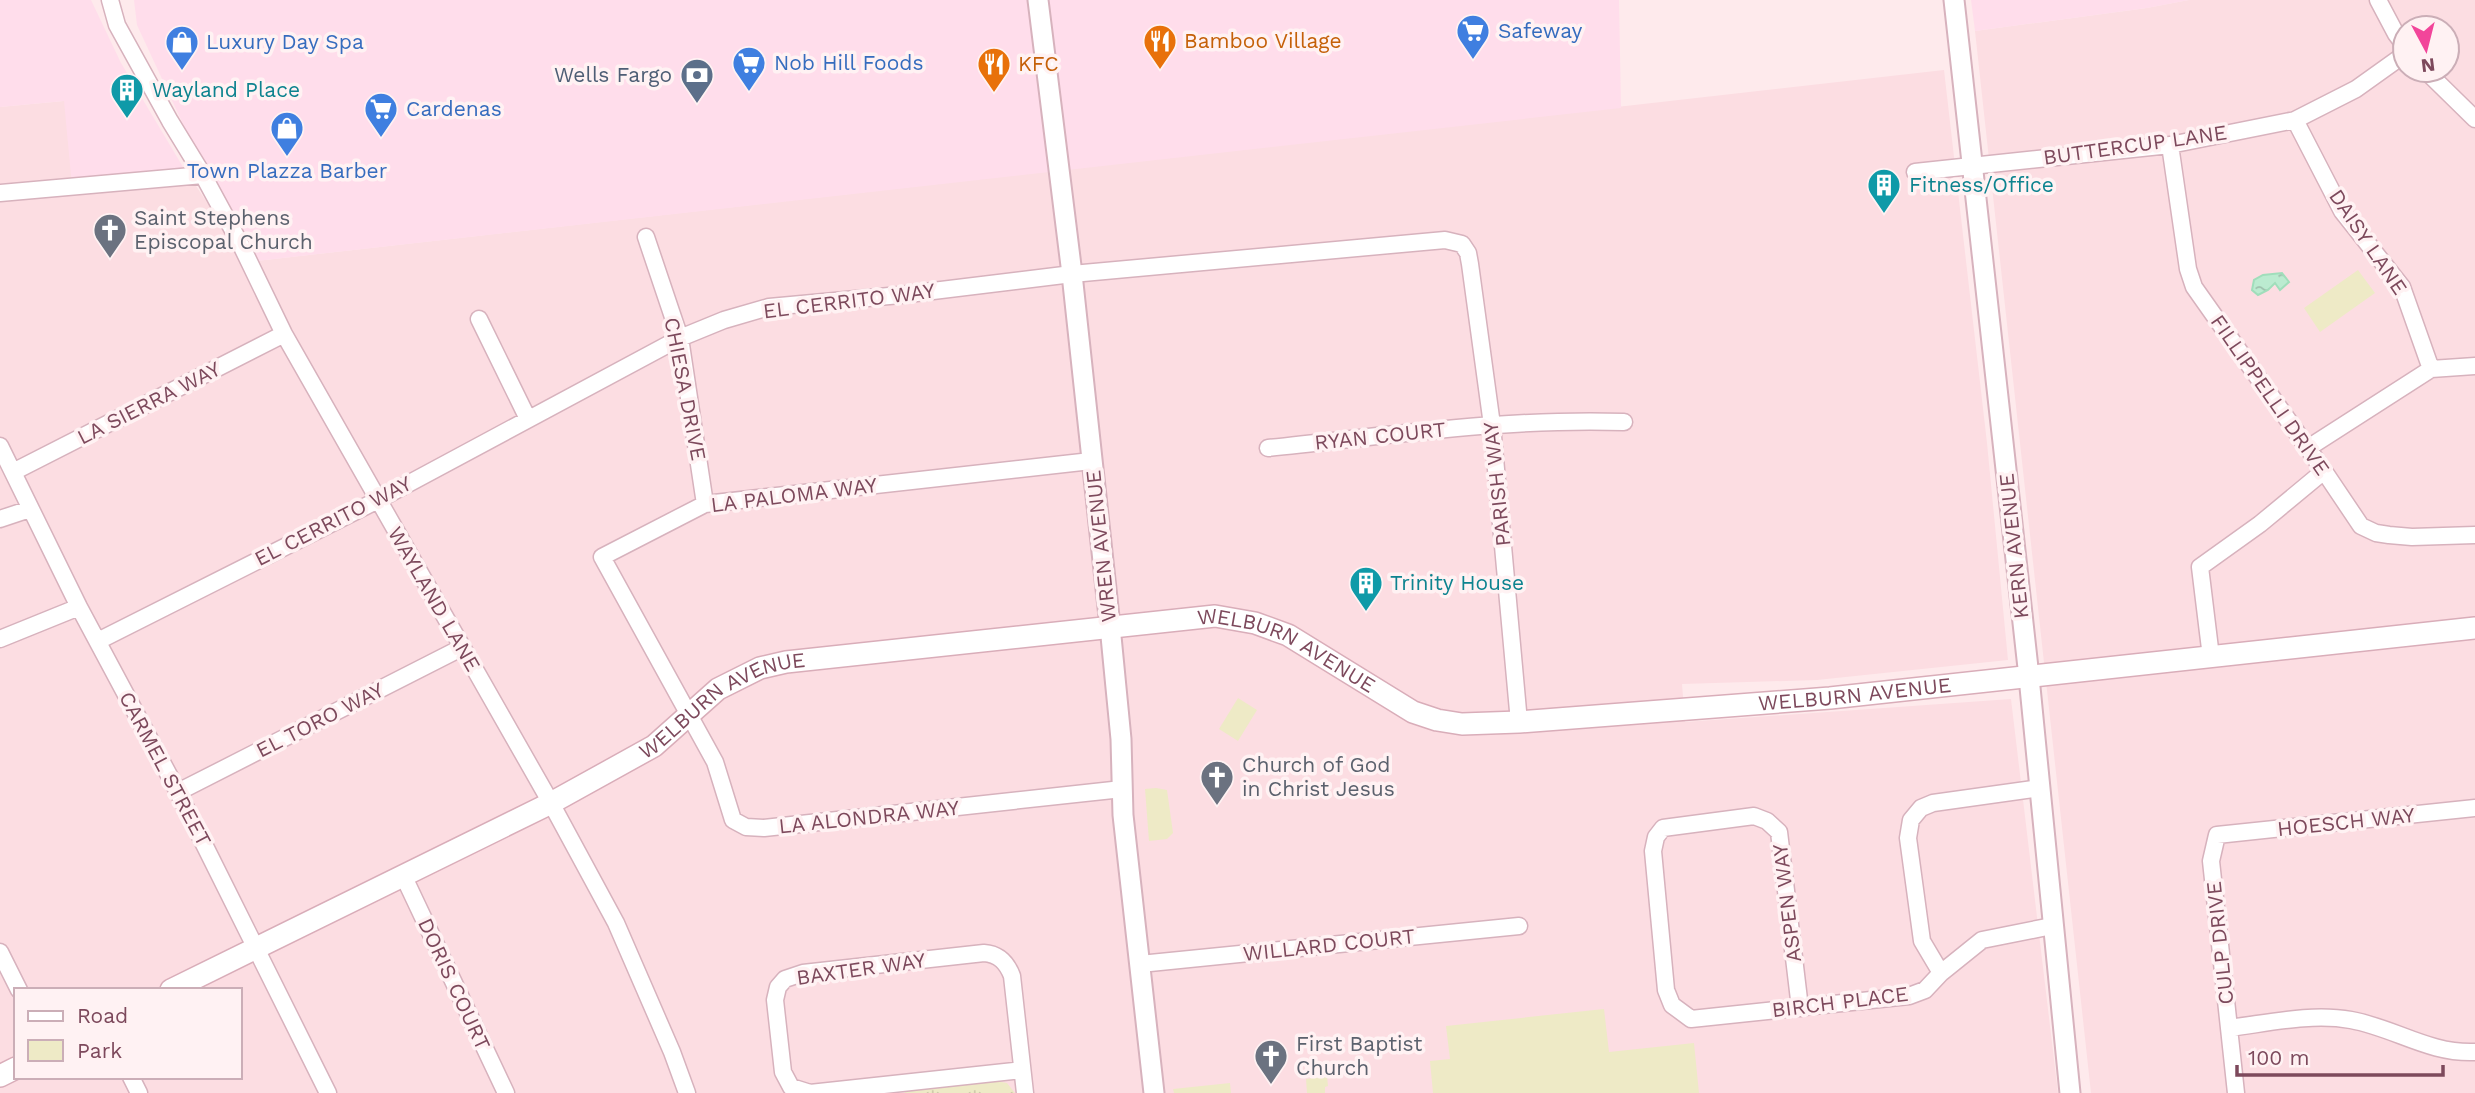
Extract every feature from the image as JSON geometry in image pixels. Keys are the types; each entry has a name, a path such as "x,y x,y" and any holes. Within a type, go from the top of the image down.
{"main road":[{"name":"WELBURN AVENUE","path":"175,988 551,803 654,746 718,689 760,668 786,662 1195,617 1233,618 1289,635 1413,712 1462,724 1830,698 2475,628"}],"street":[{"name":"WAYLAND LANE","path":"110,0 117,25 132,54 203,175 284,334 551,803 616,923 687,1093"},
{"name":"WREN AVENUE","path":"1038,0 1072,274 1110,626 1121,739 1123,815 1154,1093"},
{"name":"KERN AVENUE","path":"1954,0 2029,677 2070,1093"},
{"path":"2378,0 2391,25"},
{"name":"BUTTERCUP LANE","path":"1915,172 2170,145 2295,120 2356,89 2391,64"},
{"path":"2439,84 2475,119"},
{"name":"DAISY LANE","path":"2295,120 2342,211 2402,287 2431,369"},
{"name":"FILLIPPELLI DRIVE","path":"2170,145 2188,269 2194,287 2361,526 2376,533 2412,537 2475,535"},
{"path":"0,193 203,175"},
{"name":"CHIESA DRIVE","path":"646,237 680,338 705,504"},
{"name":"EL CERRITO WAY","path":"97,641 378,500 680,338 724,320 769,307 900,295 1072,274 1445,240 1462,244 1468,253 1473,289"},
{"name":"PARISH WAY","path":"1473,289 1492,425 1519,722"},
{"path":"479,319 528,419"},
{"name":"LA SIERRA WAY","path":"13,472 284,334"},
{"path":"2308,448 2431,369 2475,366"},
{"name":"RYAN COURT","path":"1268,448 1492,425 1570,420 1624,422"},
{"name":"CARMEL STREET","path":"0,446 79,607 257,947 328,1093"},
{"name":"LA PALOMA WAY","path":"689,713 602,558 705,504 1091,461"},
{"path":"2211,657 2200,567 2260,524 2324,471"},
{"path":"0,519 30,509"},
{"path":"0,639 79,607"},
{"name":"EL TORO WAY","path":"178,792 461,648"},
{"name":"LA ALONDRA WAY","path":"689,713 715,762 730,813 738,824 746,827 764,828 1122,789"},
{"path":"1941,973 1922,941 1908,838 1911,820 1922,808 1933,803 2040,788"},
{"name":"HOESCH WAY","path":"2217,835 2475,808"},
{"name":"ASPEN WAY","path":"1691,1019 1672,1005 1666,990 1653,851 1656,837 1663,828 1754,816 1767,821 1779,832 1800,1007"},
{"name":"CULP DRIVE","path":"2217,835 2211,861 2236,1093"},
{"name":"DORIS COURT","path":"403,875 506,1093"},
{"name":"WILLARD COURT","path":"1140,964 1519,926"},
{"name":"BIRCH PLACE","path":"1691,1019 1909,996 1925,990 1941,973 1982,940 2052,926"},
{"path":"0,952 18,988"},
{"name":"BAXTER WAY","path":"810,1093 791,1087 783,1072 775,1004 778,987 785,979 803,973 984,953 991,954 1005,963 1013,982 1022,1070"},
{"path":"2229,1028 2323,1017 2353,1020 2378,1027 2430,1048 2475,1052"},
{"path":"810,1093 1022,1070 1025,1093"}],"shaded area":[{"path":"0,0 91,0 121,63 186,172 72,186 64,101 0,107"},
{"path":"134,0 1619,0 1621,108 247,262 137,25"},
{"path":"1971,0 2189,0 1975,31"},
{"path":"2189,0 2475,0 2475,1093 2091,1093 1975,31"},
{"path":"1944,70 1987,443 2008,660 1817,680 1682,684 1685,722 2011,699 2058,1093 0,1093 0,107 64,101 192,180 247,262"}],"green space":[{"path":"2358,270 2375,293 2320,332 2304,308"},
{"path":"1238,698 1257,710 1238,741 1219,729"},
{"path":"1145,789 1167,790 1173,833 1167,839 1149,841"},
{"path":"1604,1009 1609,1052 1694,1043 1699,1093 1433,1093 1430,1061 1450,1059 1446,1026"},
{"path":"1327,1076 1328,1086 1325,1087 1325,1093 1307,1093 1306,1079"},
{"path":"995,1081 1007,1083 1015,1093 904,1091"},
{"path":"1230,1083 1231,1093 1174,1093 1173,1089"}],"water":[{"path":"2282,273 2289,282 2280,290 2275,283 2258,295 2252,290 2254,280 2263,275"}],"place":[{"name":"Safeway","path":"1473,61"},
{"name":"Bamboo Village","path":"1160,71"},
{"name":"Luxury Day Spa","path":"182,72"},
{"name":"Nob Hill Foods","path":"749,93"},
{"name":"KFC","path":"994,94"},
{"name":"Wells Fargo","path":"697,105"},
{"name":"Wayland Place","path":"127,120"},
{"name":"Cardenas","path":"381,139"},
{"name":"Town Plazza Barber","path":"287,158"},
{"name":"Fitness/Office","path":"1884,215"},
{"name":"Saint Stephens Episcopal Church","path":"110,260"},
{"name":"Trinity House","path":"1366,613"},
{"name":"Church of God in Christ Jesus","path":"1217,807"},
{"name":"First Baptist Church","path":"1271,1086"}]}
